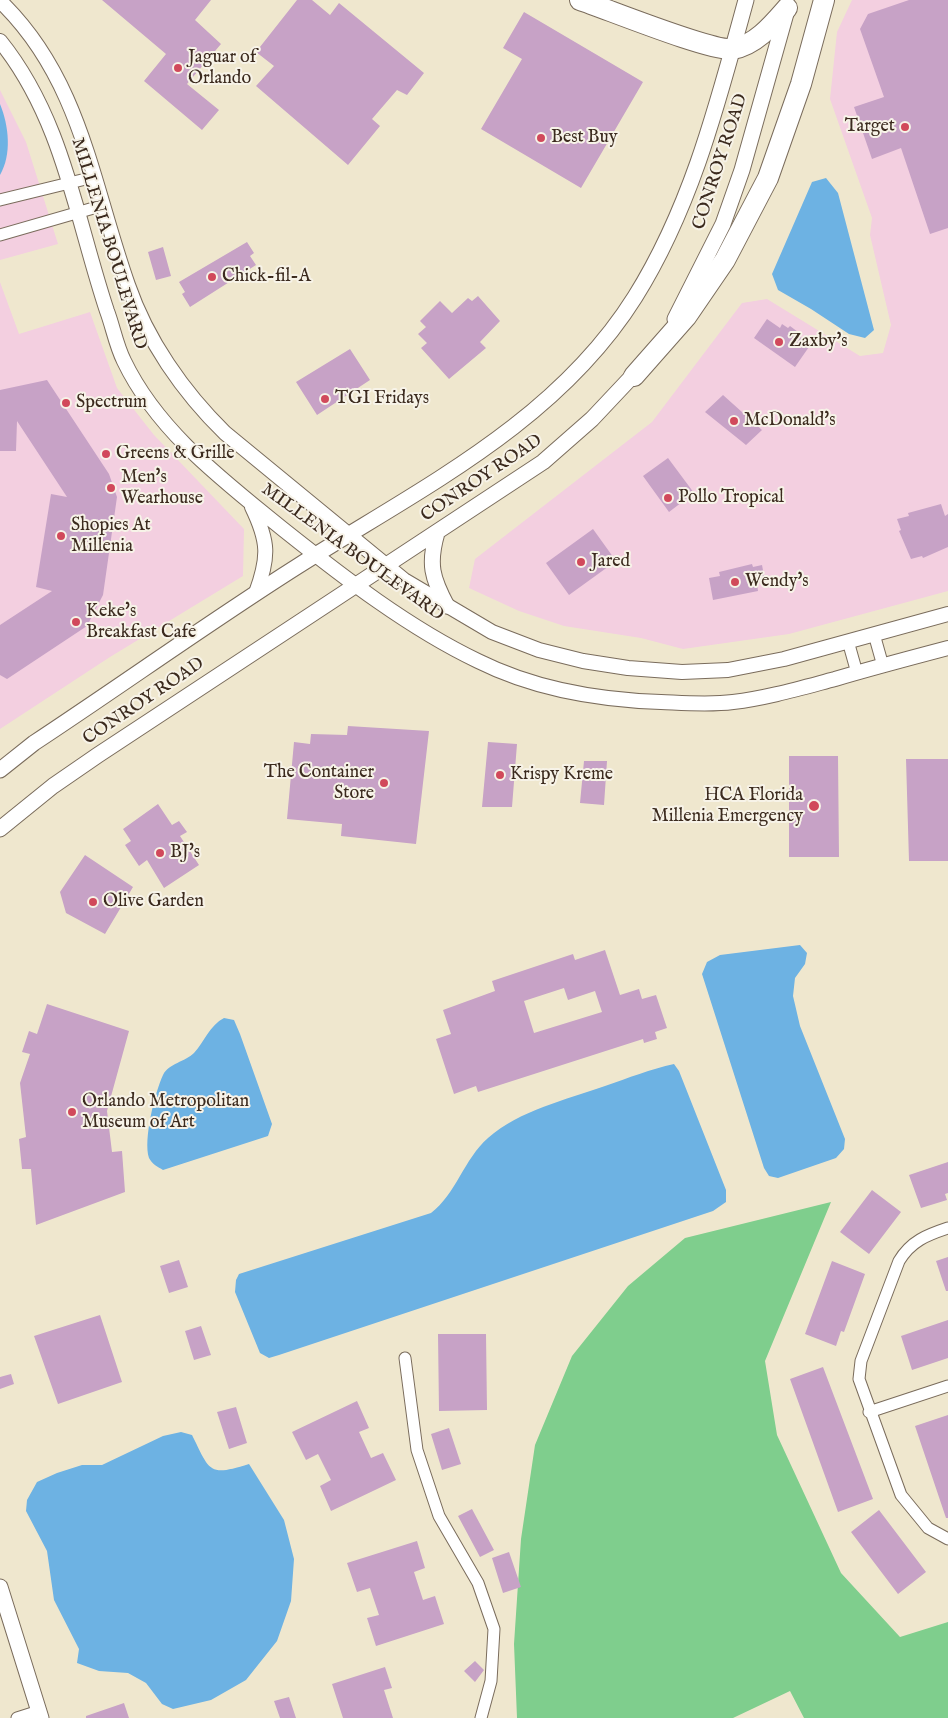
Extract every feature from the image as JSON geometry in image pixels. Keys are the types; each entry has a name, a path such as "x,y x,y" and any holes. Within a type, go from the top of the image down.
{"highway":[{"path":"580,0 708,45 732,49 752,41 770,28 788,4"},
{"path":"634,376 686,317 725,260 768,178 801,84 824,0"}],"main road":[{"name":"CONROY ROAD","path":"0,770 34,743 256,593 466,462 514,428 562,386 599,346 634,299 664,247 689,190 746,0"},
{"name":"CONROY ROAD","path":"0,829 53,786 543,462 592,419 634,376 670,327 700,274 723,224 742,170 788,4"},
{"path":"437,533 432,551 431,567 436,587 447,606"},
{"path":"0,1587 40,1714"}],"street":[{"name":"MILLENIA BOULEVARD","path":"0,1 12,12 46,57 72,107 128,286 155,342 183,385 225,432 404,580 492,632 540,650 583,661 628,668 682,672 728,670 784,659 948,614"},
{"name":"MILLENIA BOULEVARD","path":"0,40 21,69 42,106 71,183 96,277 123,360 163,421 209,469 317,555 424,632 480,662 530,681 576,693 624,700 732,702 791,691 948,648"},
{"path":"0,200 54,185 94,177"},
{"path":"0,235 104,205"},
{"path":"250,502 263,530 267,553 264,571 256,593"},
{"path":"874,634 883,666"},
{"path":"848,641 857,673"},
{"path":"948,1228 917,1240 899,1260 860,1367 860,1386 901,1495 928,1528 948,1539"},
{"path":"405,1358 417,1450 430,1491 439,1516 478,1583 494,1629 491,1681 481,1718"},
{"path":"869,1412 948,1386"},
{"path":"17,1718 40,1714"}],"shaded area":[{"path":"852,0 948,0 948,591 789,634 683,649 641,638 564,626 519,611 469,588 475,559 652,422 742,303 767,299 860,356 883,353 891,325 870,235 872,218 830,99 837,32"},
{"path":"0,90 26,142 58,244 0,260"},
{"path":"0,282 19,334 90,312 117,388 154,435 244,529 243,576 110,657 0,729"}],"green space":[{"path":"831,1202 765,1361 777,1435 841,1573 900,1637 948,1622 948,1718 804,1718 790,1691 733,1718 517,1718 514,1644 521,1539 535,1445 572,1356 628,1286 685,1238"}],"water":[{"path":"0,104 7,131 8,150 0,175"},
{"path":"826,178 838,193 874,330 865,338 849,334 778,290 772,274 812,182"},
{"path":"800,945 807,953 805,964 795,978 793,996 800,1026 845,1139 844,1149 836,1158 778,1178 769,1176 764,1168 702,974 707,962 720,955"},
{"path":"224,1018 234,1020 240,1034 272,1124 268,1136 163,1170 149,1158 148,1140 153,1104 163,1075 173,1065 194,1053 211,1029"},
{"path":"674,1064 679,1071 726,1190 726,1202 713,1211 279,1355 269,1358 260,1353 235,1292 236,1280 239,1274 431,1213 447,1196 480,1146 501,1128 514,1120 544,1107 657,1068"},
{"path":"181,1432 192,1435 203,1457 212,1468 225,1470 249,1464 284,1520 294,1559 291,1601 277,1641 246,1680 211,1700 173,1709 162,1704 146,1683 128,1673 99,1671 77,1663 79,1649 54,1600 47,1551 26,1511 27,1500 37,1482 82,1465 102,1465 163,1436"}],"building":[{"path":"102,0 211,0 195,20 221,44 187,84 219,110 202,130 144,81 166,54"},
{"path":"297,0 312,0 330,15 339,3 424,73 407,95 397,90 372,119 380,126 348,165 256,86 274,66 256,52"},
{"name":"Target","path":"909,0 948,0 948,228 930,234 901,148 872,159 854,107 884,97 860,29 868,14"},
{"path":"524,12 643,82 581,188 481,129 522,59 503,48"},
{"name":"Chick-fil-A","path":"247,242 254,253 250,256 256,265 190,307 182,294 185,292 179,282"},
{"path":"163,247 171,276 156,280 148,252"},
{"path":"478,296 500,321 480,342 486,348 449,379 421,348 427,343 418,334 426,327 420,321 440,301 452,313 468,298 472,301"},
{"path":"767,319 780,328 782,324 788,328 790,326 798,332 796,334 811,344 795,367 754,338"},
{"name":"TGI Fridays","path":"350,349 370,380 317,415 296,382"},
{"path":"47,380 109,474 117,497 103,595 87,626 7,679 0,675 0,625 52,591 36,587 51,494 67,497 17,421 16,451 0,451 0,390"},
{"name":"McDonald's","path":"723,395 762,430 746,445 705,412"},
{"path":"668,458 694,493 669,512 643,476"},
{"path":"941,504 945,516 948,514 948,547 923,558 922,556 911,559 899,531 901,530 897,519 909,516 908,513"},
{"name":"Jared","path":"593,529 616,561 569,595 546,563"},
{"name":"Wendy's","path":"752,564 753,567 762,565 765,581 757,583 758,591 713,600 709,578 720,576 719,572"},
{"name":"The Container Store","path":"348,726 429,731 416,844 341,836 342,824 287,819 294,742 310,744 311,734 347,735"},
{"name":"Krispy Kreme","path":"488,742 517,744 512,807 482,807"},
{"name":"HCA Florida Millenia Emergency","path":"789,756 838,756 839,857 789,857"},
{"path":"906,759 948,759 948,861 909,861"},
{"path":"584,761 607,761 604,805 580,803"},
{"name":"BJ's","path":"158,804 172,825 179,821 187,832 180,836 199,865 164,888 147,860 139,866 125,845 131,841 123,829"},
{"name":"Olive Garden","path":"85,855 133,887 105,934 66,913 60,892"},
{"path":"605,950 620,995 639,989 642,999 656,995 667,1028 655,1032 657,1039 644,1043 643,1039 478,1092 476,1086 454,1094 436,1039 451,1034 443,1010 495,991 492,981 573,954 575,960","holes":["564,988 568,1000 595,991 602,1012 534,1033 524,1001"]},
{"path":"47,1004 129,1031 107,1111 112,1152 122,1151 125,1192 36,1225 31,1169 22,1169 19,1139 26,1137 20,1083 30,1054 22,1052 29,1031 37,1034"},
{"path":"948,1162 948,1193 945,1194 947,1200 921,1208 909,1175"},
{"path":"872,1190 901,1212 869,1254 840,1232"},
{"path":"948,1257 948,1291 946,1291 936,1261"},
{"path":"179,1260 188,1287 169,1293 160,1266"},
{"path":"832,1261 865,1274 844,1332 841,1331 836,1346 805,1334"},
{"path":"100,1315 122,1382 58,1404 34,1336"},
{"path":"948,1320 948,1358 912,1370 901,1336"},
{"path":"201,1326 211,1355 194,1360 185,1331"},
{"path":"438,1334 486,1334 487,1410 439,1411"},
{"path":"823,1367 873,1499 838,1512 790,1379"},
{"path":"11,1374 14,1384 0,1389 0,1377"},
{"path":"357,1401 369,1428 359,1432 371,1458 383,1453 396,1480 331,1511 320,1486 331,1480 318,1454 306,1460 292,1432"},
{"path":"236,1407 247,1443 229,1449 217,1412"},
{"path":"948,1415 948,1518 946,1518 915,1426"},
{"path":"449,1428 461,1464 442,1470 431,1434"},
{"path":"472,1509 494,1550 480,1557 458,1516"},
{"path":"879,1510 926,1572 898,1594 851,1532"},
{"path":"417,1541 425,1568 414,1572 423,1600 435,1596 444,1624 376,1646 367,1618 379,1615 370,1588 357,1592 347,1563"},
{"path":"509,1552 521,1587 503,1593 492,1558"},
{"path":"475,1661 484,1670 475,1682 464,1671"},
{"path":"385,1667 392,1688 384,1690 393,1718 343,1718 332,1684"},
{"path":"289,1697 296,1718 280,1718 274,1701"},
{"path":"124,1703 129,1718 86,1718 86,1716"}],"place":[{"name":"Jaguar of Orlando","path":"178,68"},
{"name":"Target","path":"905,127"},
{"name":"Best Buy","path":"541,138"},
{"name":"Chick-fil-A","path":"212,277"},
{"name":"Zaxby's","path":"779,342"},
{"name":"TGI Fridays","path":"325,399"},
{"name":"Spectrum","path":"66,403"},
{"name":"McDonald's","path":"734,421"},
{"name":"Greens & Grille","path":"106,454"},
{"name":"Men's Wearhouse","path":"111,488"},
{"name":"Pollo Tropical","path":"668,498"},
{"name":"Shopies At Millenia","path":"61,536"},
{"name":"Jared","path":"581,562"},
{"name":"Wendy's","path":"735,582"},
{"name":"Keke's Breakfast Cafe","path":"76,622"},
{"name":"Krispy Kreme","path":"500,775"},
{"name":"The Container Store","path":"384,783"},
{"name":"HCA Florida Millenia Emergency","path":"814,806"},
{"name":"BJ's","path":"160,853"},
{"name":"Olive Garden","path":"93,902"},
{"name":"Orlando Metropolitan Museum of Art","path":"72,1112"}]}
